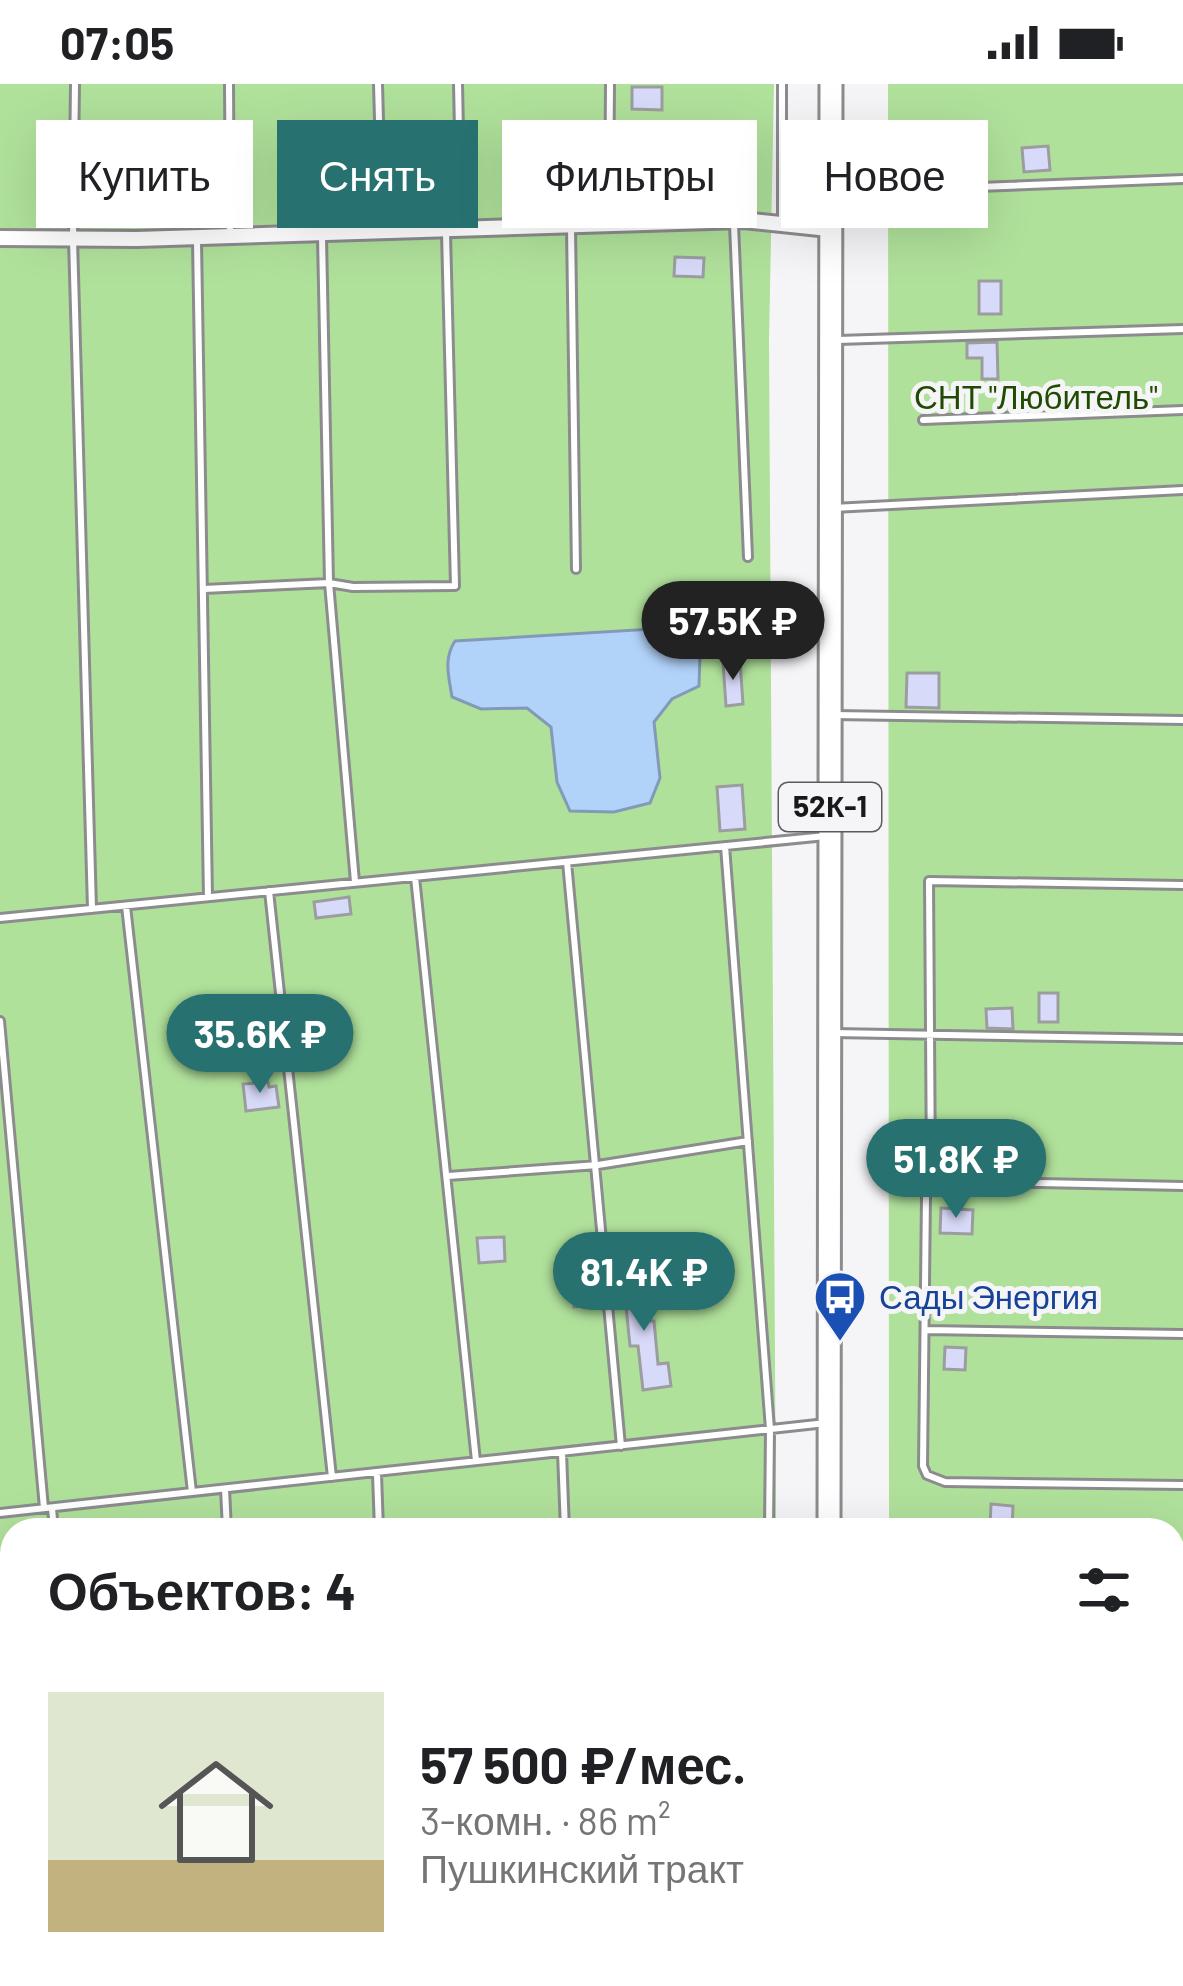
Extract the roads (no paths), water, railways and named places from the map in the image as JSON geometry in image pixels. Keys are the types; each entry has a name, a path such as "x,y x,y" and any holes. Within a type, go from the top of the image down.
{"main road":[{"name":"52К-1","path":"829,1518 831,84"}],"street":[{"path":"0,238 502,227"},
{"path":"823,228 829,229"}],"lane":[{"path":"76,84 73,239 92,909"},
{"path":"229,84 230,236"},
{"path":"378,84 382,231"},
{"path":"203,589 329,583 455,586 458,84"},
{"path":"610,84 610,120"},
{"path":"782,84 782,120"},
{"path":"988,187 1183,179"},
{"path":"571,228 576,569"},
{"path":"734,228 748,556"},
{"path":"322,233 329,583 356,883"},
{"path":"197,237 208,898"},
{"path":"829,340 1183,328"},
{"path":"923,420 1183,410"},
{"path":"829,508 1183,490"},
{"path":"829,715 1183,720"},
{"path":"0,918 830,836"},
{"path":"725,846 770,1430 769,1518"},
{"path":"567,862 621,1446"},
{"path":"415,877 476,1462"},
{"path":"1183,885 929,881 931,1178 1183,1186"},
{"path":"269,891 332,1477"},
{"path":"126,906 192,1492"},
{"path":"0,1022 51,1518"},
{"path":"830,1033 1183,1039"},
{"path":"446,1176 598,1165 748,1141"},
{"path":"926,1195 923,1466 935,1480 1183,1485"},
{"path":"926,1330 1183,1334"},
{"path":"0,1513 829,1423"},
{"path":"562,1452 565,1518"},
{"path":"377,1472 379,1518"},
{"path":"225,1489 226,1518"}],"water":[{"path":"685,627 700,654 699,686 672,699 654,722 660,778 650,803 614,812 570,811 557,782 551,727 527,708 481,709 452,697 448,661 455,641"}],"place":[{"name":"Сады Энергия","path":"840,1343"}],"park label":[{"name":"СНТ \"Любитель\"","path":"1036,397"}]}
